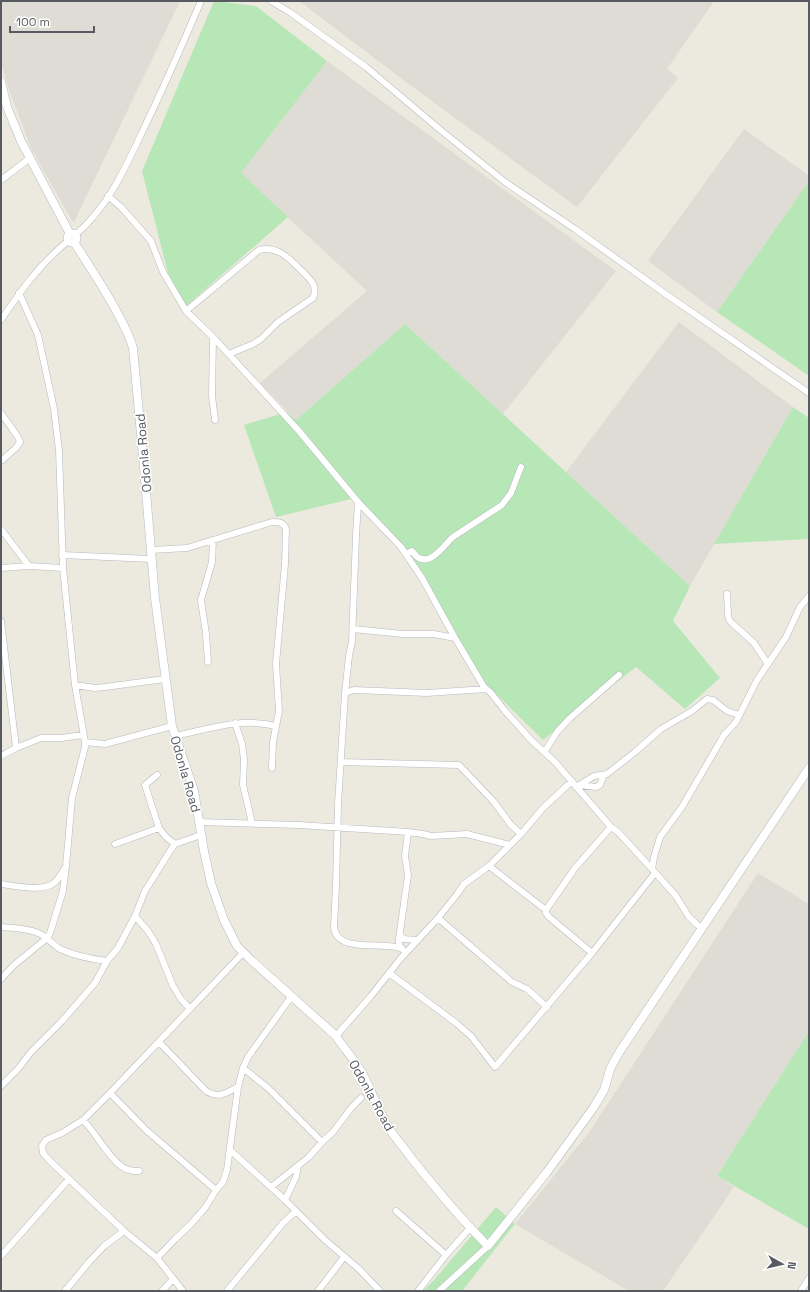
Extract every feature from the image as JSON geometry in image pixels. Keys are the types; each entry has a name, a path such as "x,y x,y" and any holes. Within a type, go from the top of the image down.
{"street":[{"path":"1,320 19,293 42,264 82,229 96,214 108,196 123,172 201,1"},
{"path":"271,1 291,13 366,67 438,128 506,182 809,393"},
{"name":"Odonla Road","path":"1,82 8,107 21,141 71,238 112,303 125,327 133,348 155,598 172,726 194,791 211,883 224,920 237,946 291,997 336,1036 364,1076 379,1110 390,1129 421,1170 470,1228 488,1246"},
{"path":"1,180 30,158"},
{"path":"108,196 151,241 163,272 186,311 229,354 299,431 358,502 401,547 422,578 455,638 486,689 532,740 545,751 578,786 611,826 644,859 676,896 689,917 702,929"},
{"path":"186,311 259,250 270,249 280,252 302,271 314,286 315,292 313,298 278,322 254,344 229,354"},
{"path":"1,979 14,965 46,939 50,933 63,891 72,798 85,747 75,685 62,568 59,450 54,409 38,335 19,293"},
{"path":"213,337 212,396 215,420"},
{"path":"1,413 20,442 16,448 2,461"},
{"path":"406,554 412,551 419,558 424,560 431,558 453,537 502,505 511,493 521,467"},
{"path":"358,502 353,629 345,692 334,933 338,938 349,943 388,946 403,950"},
{"path":"151,550 187,548 272,522 283,524 286,529 285,564 276,664 279,711 273,742 272,768"},
{"path":"1,529 29,566"},
{"path":"208,662 201,600 210,573 213,540"},
{"path":"62,555 151,559"},
{"path":"1,568 29,566 62,568"},
{"path":"727,594 729,620 754,642 768,664"},
{"path":"389,973 471,1036 495,1067 592,953 654,871 654,857 660,837 682,807 724,735 736,722 757,680 786,637 800,607 809,596"},
{"path":"1,621 16,748"},
{"path":"353,629 403,634 434,634 455,638"},
{"path":"545,751 557,732 569,719 619,675"},
{"path":"75,685 95,688 165,679"},
{"path":"345,692 354,690 427,693 486,689"},
{"path":"578,786 594,776 604,775 635,752 661,729 692,711 708,699 713,700 727,711 739,715"},
{"path":"175,736 236,723 258,723 276,726"},
{"path":"236,723 242,744 244,760 244,785 252,823"},
{"path":"85,742 105,744 172,726"},
{"path":"1,756 41,738 61,738 83,735"},
{"path":"342,762 459,765 494,802 511,825 521,834"},
{"path":"439,1291 488,1246 547,1172 594,1107 604,1090 611,1066 617,1055 809,768"},
{"path":"157,775 145,785 159,828 166,837 175,844"},
{"path":"578,786 596,787 600,785 604,775"},
{"path":"336,1036 389,973 403,950 417,940 438,918 464,884 489,866 521,834 543,808 572,781"},
{"path":"199,822 252,823 408,832 431,836 467,834 510,845"},
{"path":"546,910 575,868 611,826"},
{"path":"115,844 159,828"},
{"path":"403,950 399,938 408,875 405,856 408,832"},
{"path":"1,1086 18,1069 31,1052 62,1021 95,983 107,961 118,948 135,916 145,891 175,844 201,835"},
{"path":"644,859 654,857"},
{"path":"1,884 41,888 48,887 54,883 66,866"},
{"path":"489,866 546,910 549,917 592,953"},
{"path":"135,916 148,931 156,944 173,986 181,999 190,1009"},
{"path":"438,918 512,982 527,989 547,1007"},
{"path":"1,927 35,932 69,953 107,961"},
{"path":"388,946 399,938 417,940"},
{"path":"183,1291 157,1258 124,1231 51,1162 43,1153 42,1146 46,1140 62,1133 83,1120 159,1042 243,952"},
{"path":"157,1258 205,1208 226,1177 238,1087 243,1068 248,1057 291,997"},
{"path":"159,1042 206,1091 218,1096 238,1087"},
{"path":"243,1068 268,1088 322,1142"},
{"path":"110,1093 146,1130 216,1190"},
{"path":"271,1187 309,1157 333,1132 352,1107 361,1098"},
{"path":"83,1120 95,1133 107,1152 122,1166 130,1170 139,1171"},
{"path":"230,1150 285,1200 325,1240 359,1269 380,1291"},
{"path":"285,1200 296,1176 298,1166"},
{"path":"1,1256 69,1179"},
{"path":"227,1291 283,1223 296,1211"},
{"path":"396,1211 446,1255"},
{"path":"418,1291 446,1255 470,1228"},
{"path":"65,1291 104,1246 124,1231"},
{"path":"318,1291 344,1257"},
{"path":"801,1291 809,1278"},
{"path":"162,1291 173,1279"}],"shaded area":[{"path":"1,1 180,1 74,222 31,148 9,90 1,62"},
{"path":"299,1 714,1 667,69 678,78 577,207 414,88"},
{"path":"327,61 616,271 503,414 405,324 296,420 260,383 367,291 240,173"},
{"path":"744,129 809,176 809,181 717,312 648,261"},
{"path":"679,322 793,407 690,586 566,472"},
{"path":"758,873 809,904 809,1031 717,1176 734,1187 663,1291 629,1291 515,1224 590,1131"}],"green space":[{"path":"214,1 256,6 327,61 241,173 288,217 186,306 168,273 142,171"},
{"path":"809,181 809,376 717,312"},
{"path":"405,324 690,586 673,621 720,678 685,709 636,667 543,740 487,685 442,616 420,578 397,545 351,499 276,517 244,425 287,412 296,420"},
{"path":"793,407 809,418 809,539 714,544"},
{"path":"809,1031 809,1229 717,1176"},
{"path":"496,1207 515,1224 462,1291 423,1291 434,1280"}]}
